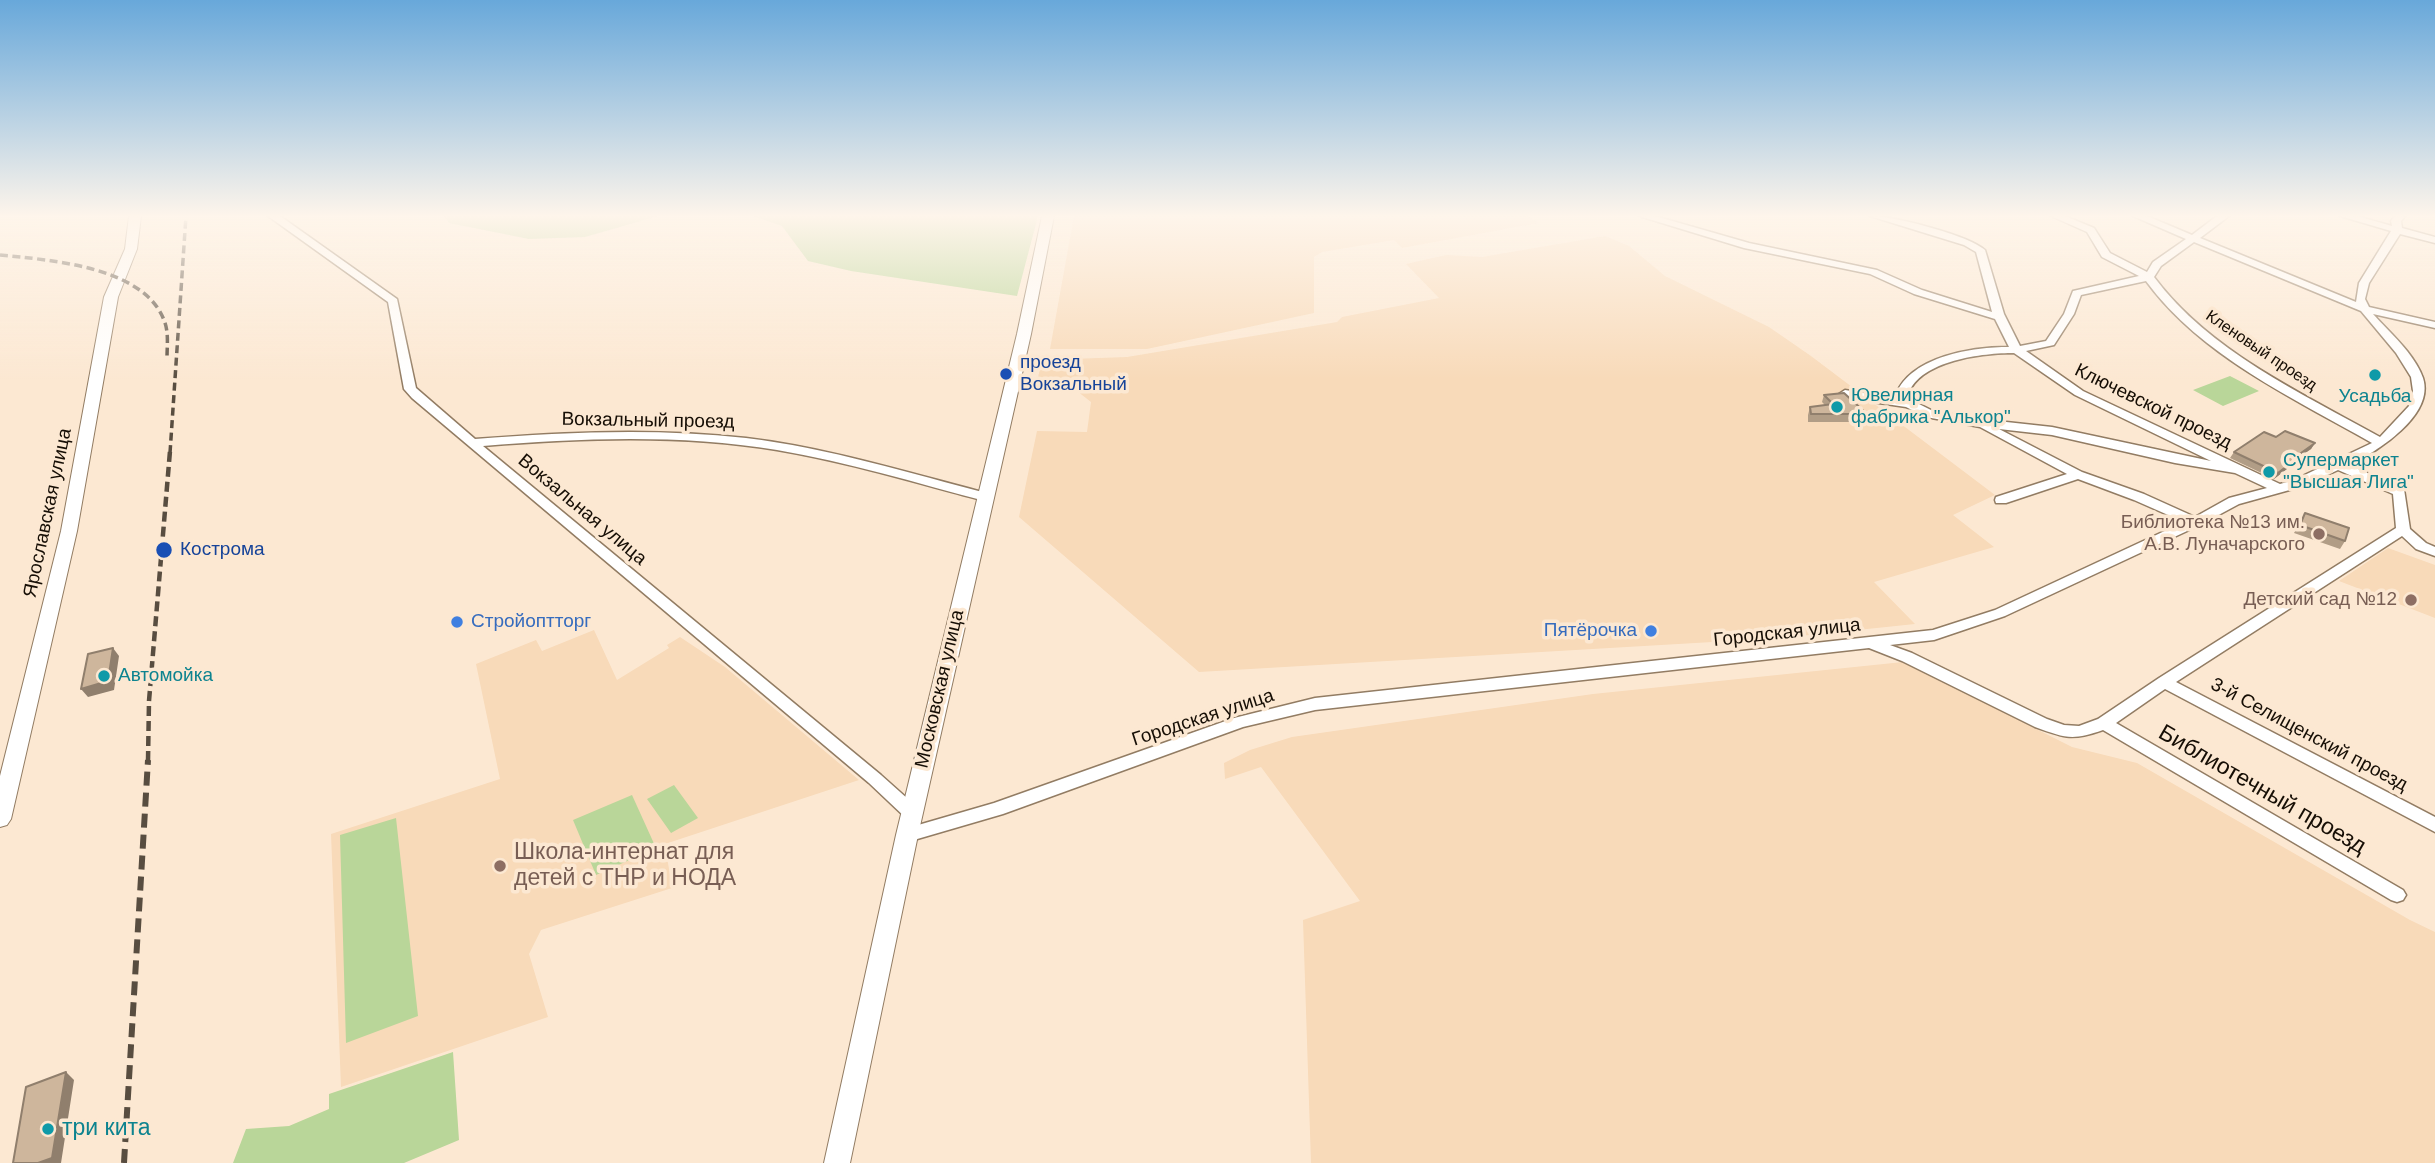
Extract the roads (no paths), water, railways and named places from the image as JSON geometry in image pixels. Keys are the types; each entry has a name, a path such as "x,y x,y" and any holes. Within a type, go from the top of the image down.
{"main road":[{"name":"Ярославская улица","path":"0,819 69,531 111,297 122,270"},
{"name":"Московская улица","path":"836,1163 909,824 1036,270"}],"street":[{"name":"Вокзальная улица","path":"349,270 393,301 410,389 875,779 909,824"},
{"path":"1866,270 1918,292 1998,317"},
{"path":"1985,270 1998,317 2006,336 2017,350"},
{"path":"2136,270 2149,277"},
{"path":"1909,404 1902,394 1906,382 1940,363 1972,353 2017,350 2050,343 2069,314 2077,293 2149,277 2153,270"},
{"path":"2272,270 2365,309 2435,325"},
{"path":"2365,309 2360,299 2371,270"},
{"name":"Кленовый проезд","path":"2149,277 2155,289 2176,310 2231,352 2280,385 2381,443"},
{"name":"Городская улица","path":"909,824 997,809 1240,722 1315,704 1934,635 2000,613 2195,522 2234,501 2299,483 2381,443 2415,407 2420,391 2417,377 2401,351 2365,309"},
{"name":"Ключевской проезд","path":"2017,350 2079,393 2277,488"},
{"path":"1845,394 1909,404 1930,414 1979,423 2052,431 2175,459 2241,470"},
{"path":"1979,423 2078,475 2139,497 2195,522"},
{"name":"Вокзальный проезд","path":"472,443 514,439 677,437 748,442 905,474 985,497"},
{"path":"2339,465 2399,492 2403,530 2421,546 2435,552"},
{"path":"2001,500 2078,475"},
{"path":"1870,643 1908,657 2041,723 2063,731 2080,732 2104,723 2403,530"},
{"name":"3-й Селищенский проезд","path":"2164,682 2435,825"},
{"name":"Библиотечный проезд","path":"2104,723 2397,895"}],"railway":[{"path":"96,270 136,288 153,302 166,325 167,358"},
{"path":"170,453 182,270"},
{"path":"148,761 149,701 170,451"},
{"path":"124,1163 148,760"}],"place":[{"name":"проезд Вокзальный","path":"1006,374"},
{"name":"Усадьба","path":"2375,375"},
{"name":"Ювелирная фабрика \"Алькор\"","path":"1837,407"},
{"name":"Супермаркет \"Высшая Лига\"","path":"2269,472"},
{"name":"Библиотека №13 им. А.В. Луначарского","path":"2319,534"},
{"name":"Кострома","path":"164,550"},
{"name":"Детский сад №12","path":"2411,600"},
{"name":"Стройоптторг","path":"457,622"},
{"name":"Пятёрочка","path":"1651,631"},
{"name":"Автомойка","path":"104,676"},
{"name":"Школа-интернат для детей с ТНР и НОДА","path":"500,866"},
{"name":"три кита","path":"48,1129"}]}
